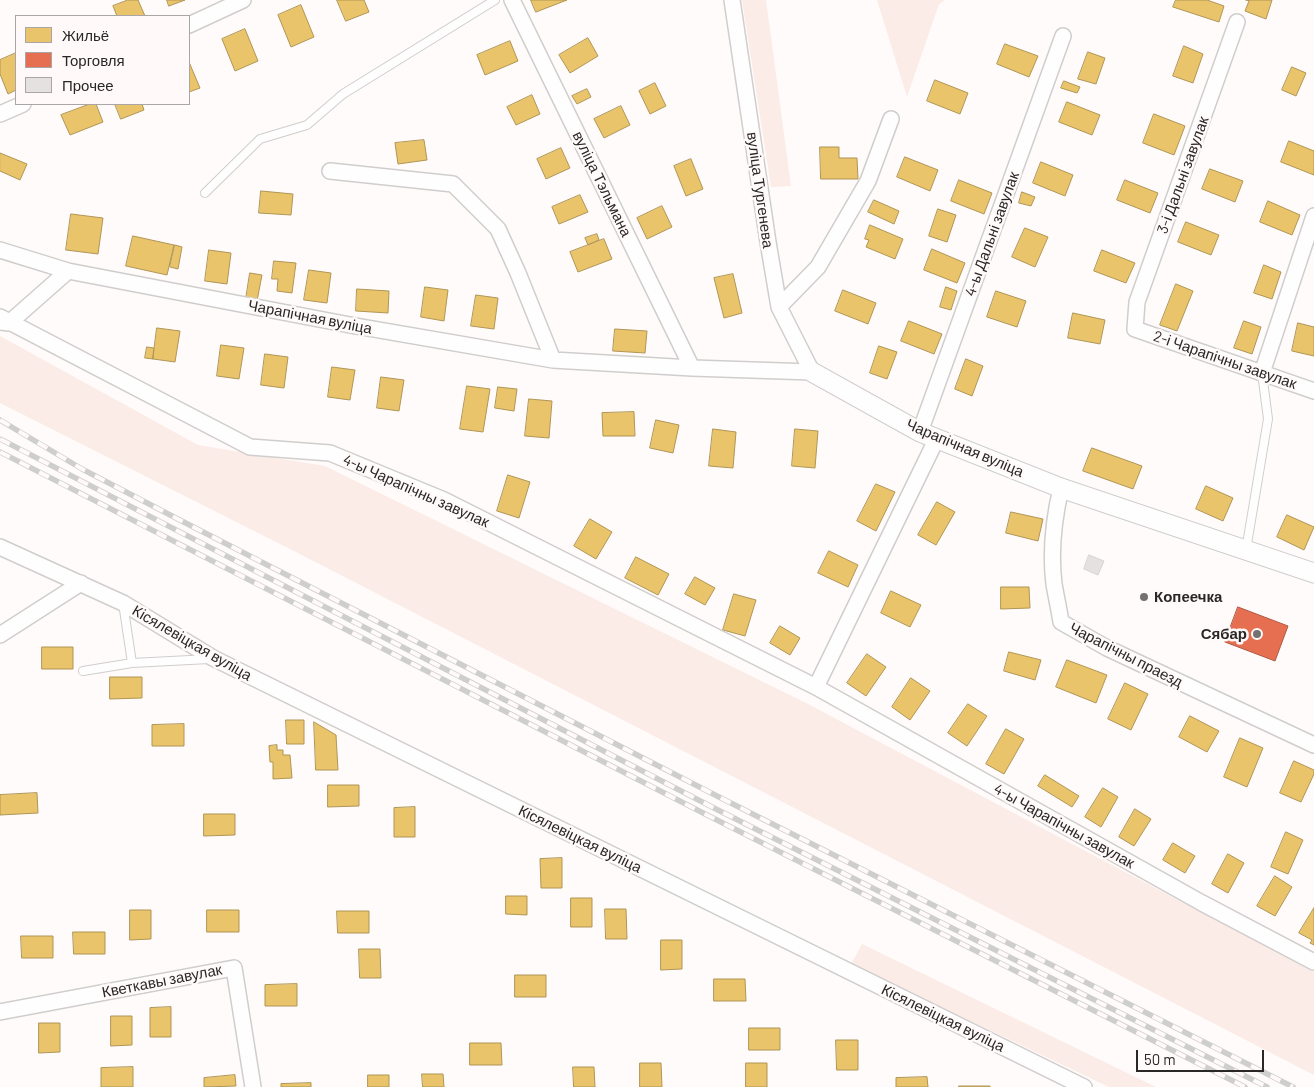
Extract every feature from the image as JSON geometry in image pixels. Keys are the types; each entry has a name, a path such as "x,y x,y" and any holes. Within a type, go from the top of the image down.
{"street":[{"path":"190,25 243,0"},
{"name":"вуліца Тэльмана","path":"512,0 692,368"},
{"name":"вуліца Тургенева","path":"732,0 779,308 812,372"},
{"name":"3-і Дальні завулак","path":"1135,329 1137,302 1237,22"},
{"name":"4-ы Дальні завулак","path":"929,435 1063,36"},
{"path":"0,114 20,105"},
{"path":"779,308 818,268 868,181 891,118"},
{"path":"330,171 453,184 498,229 553,360"},
{"path":"1262,373 1314,216"},
{"name":"Чарапічная вуліца","path":"0,250 68,270 350,326 553,360 692,368 812,372 929,435 1061,488 1314,573"},
{"path":"3,321 68,270"},
{"name":"4-ы Чарапічны завулак","path":"3,321 250,447 330,453 444,500 816,687 1202,903 1314,962"},
{"name":"2-і Чарапічны завулак","path":"1135,329 1314,391"},
{"path":"816,687 929,435"},
{"name":"Чарапічны праезд","path":"1061,488 1055,514 1054,582 1061,622 1107,648 1314,745"},
{"name":"Кісялевіцкая вуліца","path":"0,548 123,603 213,658 1056,1080 1084,1087"},
{"path":"0,635 81,583"},
{"name":"Кветкавы завулак","path":"0,1012 234,968 253,1087"}],"lane":[{"path":"204,193 260,139 307,125 343,94 495,0"},
{"path":"1246,550 1268,419 1262,373"},
{"path":"123,603 132,663"},
{"path":"83,671 132,663 213,658"}],"shaded area":[{"path":"742,0 766,0 791,186 771,187"},
{"path":"877,0 945,0 939,4 907,97"},
{"path":"0,336 198,445 325,466 808,704 1314,972 1314,1075 290,549 0,403"},
{"path":"862,944 1156,1087 1109,1087 851,964"}],"building: Жильё":[{"path":"128,0 138,0 145,15 117,15 113,6"},
{"path":"167,0 185,0 169,6"},
{"path":"337,0 364,0 369,12 346,21"},
{"path":"531,0 567,0 536,12"},
{"path":"1176,0 1207,0 1224,6 1219,22 1173,7"},
{"path":"1246,0 1272,0 1266,19 1245,11 1249,1"},
{"path":"301,5 314,37 291,47 278,15"},
{"path":"245,29 258,61 235,71 222,39"},
{"path":"588,38 598,56 570,73 559,55"},
{"path":"510,41 518,61 485,75 477,55"},
{"path":"1005,44 1038,56 1029,77 997,64"},
{"path":"1184,46 1203,54 1193,83 1173,76"},
{"path":"1088,52 1105,58 1096,84 1078,79"},
{"path":"15,53 15,90 8,94 0,74 0,60"},
{"path":"190,64 200,88 190,92"},
{"path":"1292,67 1306,73 1296,96 1282,90"},
{"path":"935,80 968,93 960,114 927,101"},
{"path":"1064,81 1080,87 1077,93 1061,88"},
{"path":"655,83 666,106 650,114 639,91"},
{"path":"587,89 591,97 577,104 572,96"},
{"path":"532,95 540,114 516,125 507,107"},
{"path":"1067,102 1100,115 1092,135 1059,122"},
{"path":"87,105 96,105 103,122 70,135 61,115"},
{"path":"115,105 142,105 144,110 121,119"},
{"path":"621,106 630,125 604,138 594,119"},
{"path":"1154,114 1185,126 1174,155 1143,143"},
{"path":"424,140 427,160 398,164 395,143"},
{"path":"1289,141 1314,151 1314,175 1281,162"},
{"path":"820,147 839,147 839,158 857,158 858,179 821,179"},
{"path":"561,148 570,168 546,179 537,159"},
{"path":"0,153 27,164 20,180 0,171"},
{"path":"905,157 938,170 930,191 897,177"},
{"path":"691,159 703,189 686,196 674,166"},
{"path":"1041,162 1073,175 1065,196 1033,183"},
{"path":"1210,169 1243,181 1235,202 1202,189"},
{"path":"959,180 992,193 984,214 951,201"},
{"path":"1125,180 1158,193 1150,213 1117,200"},
{"path":"261,191 293,194 291,215 259,213"},
{"path":"1022,192 1035,197 1031,206 1019,203"},
{"path":"580,195 588,212 559,224 552,207"},
{"path":"874,200 899,211 894,224 868,212"},
{"path":"1268,201 1300,215 1292,235 1260,222"},
{"path":"662,206 672,227 647,239 637,218"},
{"path":"938,209 956,215 947,242 929,236"},
{"path":"71,214 103,218 98,254 66,250"},
{"path":"1186,222 1219,235 1211,255 1178,242"},
{"path":"870,225 903,239 895,259 866,247 869,240 865,239"},
{"path":"1025,228 1048,237 1035,267 1012,257"},
{"path":"597,234 599,240 588,245 585,238"},
{"path":"133,236 174,245 167,275 126,266"},
{"path":"604,239 612,259 578,272 570,252"},
{"path":"175,245 182,247 178,269 170,267"},
{"path":"932,249 965,263 957,283 924,270"},
{"path":"209,250 231,253 227,284 205,281"},
{"path":"1102,250 1135,263 1126,283 1094,271"},
{"path":"274,261 296,263 292,293 277,291 278,279 272,279"},
{"path":"1264,265 1281,272 1272,299 1254,293"},
{"path":"309,270 331,273 327,303 304,300"},
{"path":"250,273 262,275 257,301 246,299"},
{"path":"733,274 742,313 724,318 714,278"},
{"path":"1176,284 1193,291 1177,331 1160,325"},
{"path":"425,287 448,290 444,321 421,317"},
{"path":"946,287 957,291 951,310 940,307"},
{"path":"357,289 389,291 388,313 356,311"},
{"path":"843,290 876,303 868,324 835,311"},
{"path":"996,291 1026,301 1017,327 987,317"},
{"path":"476,295 498,298 494,329 471,326"},
{"path":"1073,313 1105,320 1100,344 1068,338"},
{"path":"909,321 942,334 934,354 901,341"},
{"path":"1244,321 1261,327 1252,354 1234,348"},
{"path":"1298,323 1314,327 1314,356 1292,351"},
{"path":"157,328 180,331 175,362 153,359"},
{"path":"615,329 647,331 645,353 613,351"},
{"path":"221,345 244,348 239,379 217,376"},
{"path":"879,346 897,352 887,379 870,373"},
{"path":"147,347 154,348 153,359 145,358"},
{"path":"265,354 288,357 284,388 261,385"},
{"path":"966,359 983,366 972,396 955,389"},
{"path":"332,367 355,370 350,400 328,397"},
{"path":"381,377 404,380 399,411 377,408"},
{"path":"467,386 490,389 483,432 460,429"},
{"path":"498,387 517,389 514,411 495,408"},
{"path":"529,399 552,401 549,438 525,436"},
{"path":"634,412 635,436 603,436 602,413"},
{"path":"656,420 679,425 673,453 650,448"},
{"path":"713,429 736,432 733,468 709,466"},
{"path":"795,429 818,431 815,468 792,466"},
{"path":"1092,448 1142,466 1133,489 1083,471"},
{"path":"508,475 530,482 519,518 497,511"},
{"path":"876,484 895,492 876,531 857,521"},
{"path":"1206,486 1233,498 1223,521 1196,509"},
{"path":"937,502 955,512 936,545 918,535"},
{"path":"1011,512 1043,519 1038,541 1006,533"},
{"path":"1287,515 1314,527 1304,550 1277,537"},
{"path":"590,519 612,532 596,559 574,546"},
{"path":"829,551 858,565 848,587 818,573"},
{"path":"636,557 669,574 658,595 625,578"},
{"path":"695,577 715,588 705,605 685,594"},
{"path":"1001,587 1029,587 1030,608 1001,609"},
{"path":"891,591 921,605 910,627 881,613"},
{"path":"734,594 756,600 745,636 723,630"},
{"path":"780,626 800,638 790,655 770,643"},
{"path":"42,647 73,647 73,669 42,669"},
{"path":"1009,652 1041,660 1035,680 1004,671"},
{"path":"867,654 886,667 866,696 847,683"},
{"path":"1067,660 1107,675 1096,703 1056,687"},
{"path":"110,677 142,677 142,698 110,699"},
{"path":"911,678 930,691 910,720 892,707"},
{"path":"1125,683 1148,694 1131,730 1108,719"},
{"path":"968,704 987,716 967,746 948,733"},
{"path":"1190,716 1219,731 1207,752 1179,737"},
{"path":"286,720 304,720 304,744 287,744"},
{"path":"314,722 336,735 338,770 316,770"},
{"path":"184,724 184,746 152,746 152,725"},
{"path":"1006,729 1024,739 1004,774 986,764"},
{"path":"1240,738 1263,748 1247,787 1224,777"},
{"path":"277,745 277,750 283,750 283,755 290,755 292,778 273,779 273,762 270,762 269,746"},
{"path":"1294,761 1314,770 1314,774 1301,802 1280,793"},
{"path":"1045,775 1079,796 1072,807 1038,786"},
{"path":"328,785 359,785 359,806 328,807"},
{"path":"1103,788 1118,797 1101,827 1085,817"},
{"path":"37,793 38,813 0,815 0,795"},
{"path":"415,807 415,837 394,837 394,808"},
{"path":"1135,809 1151,819 1134,846 1119,837"},
{"path":"204,814 235,814 235,835 204,836"},
{"path":"1286,832 1303,840 1288,874 1271,867"},
{"path":"1173,843 1195,856 1185,873 1163,860"},
{"path":"1228,854 1244,863 1228,893 1212,884"},
{"path":"562,858 562,888 541,888 540,859"},
{"path":"1275,876 1292,887 1275,916 1257,906"},
{"path":"506,896 527,896 527,915 506,914"},
{"path":"571,898 592,898 592,927 571,927"},
{"path":"1314,908 1314,945 1310,943 1312,940 1299,933"},
{"path":"605,909 626,909 627,939 606,939"},
{"path":"130,910 151,910 151,939 130,940"},
{"path":"207,910 239,910 239,932 207,932"},
{"path":"337,911 369,911 369,933 338,933"},
{"path":"73,932 105,932 105,954 74,954"},
{"path":"21,936 53,936 53,958 22,958"},
{"path":"661,940 682,940 682,969 661,970"},
{"path":"359,949 380,949 381,978 360,978"},
{"path":"515,975 546,975 546,997 515,997"},
{"path":"714,979 745,979 746,1001 714,1001"},
{"path":"297,984 297,1006 265,1006 265,985"},
{"path":"171,1007 171,1037 150,1037 150,1008"},
{"path":"111,1016 132,1016 132,1045 111,1046"},
{"path":"39,1023 60,1023 60,1052 39,1053"},
{"path":"749,1028 780,1028 780,1050 749,1050"},
{"path":"836,1040 858,1040 858,1070 837,1070"},
{"path":"470,1043 501,1043 502,1065 470,1065"},
{"path":"640,1063 661,1063 662,1087 640,1087"},
{"path":"746,1063 767,1063 767,1087 746,1087"},
{"path":"133,1067 133,1087 101,1087 101,1068"},
{"path":"573,1067 594,1067 595,1087 574,1087"},
{"path":"422,1074 443,1074 444,1087 423,1087"},
{"path":"235,1075 236,1086 204,1087 204,1078"},
{"path":"368,1075 389,1075 389,1087 368,1087"},
{"path":"927,1077 928,1087 896,1087 896,1078"},
{"path":"311,1083 311,1087 281,1087 281,1084"},
{"path":"990,1086 990,1087 959,1087"}],"building: Торговля":[{"name":"Сябар","path":"1238,607 1288,626 1275,661 1225,642"}],"building: Прочее":[{"path":"1089,555 1104,561 1098,575 1084,569"}],"railway":[{"path":"0,420 82,469 174,517 717,796 1293,1087"},
{"path":"0,439 714,808 1267,1087"},
{"path":"0,452 709,816 1245,1087"}],"place":[{"name":"Копеечка","path":"1144,597"},
{"name":"Сябар","path":"1257,634"}]}
